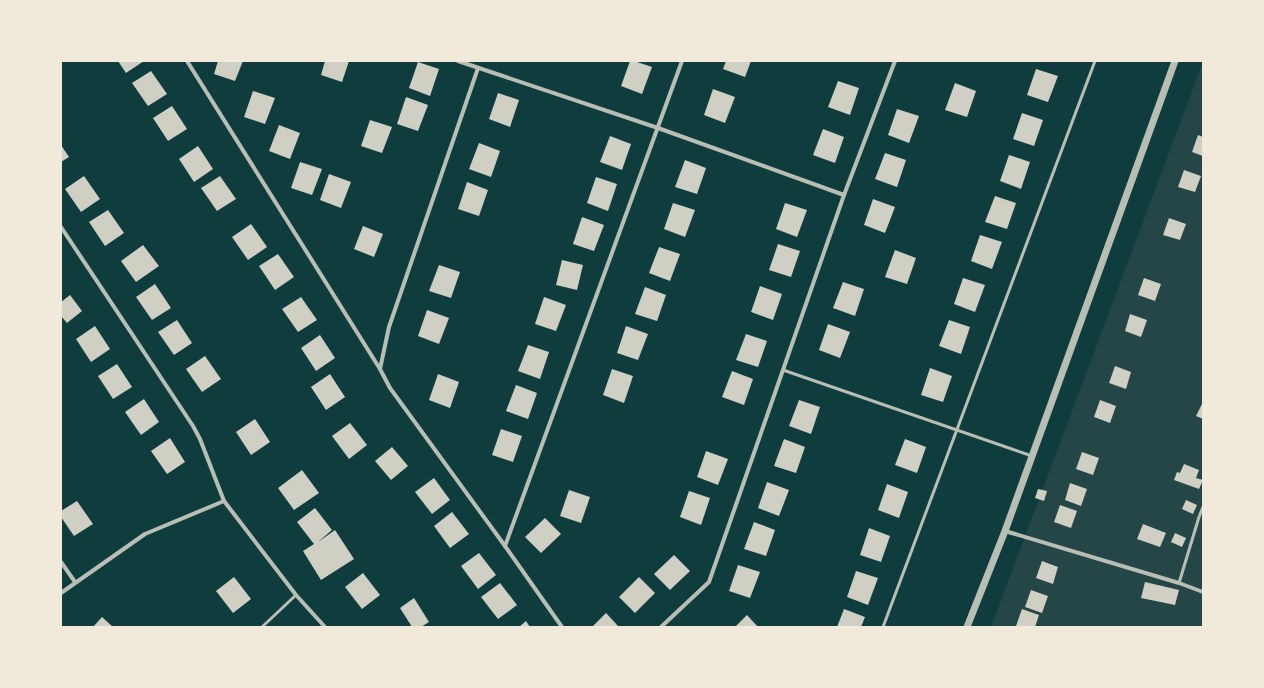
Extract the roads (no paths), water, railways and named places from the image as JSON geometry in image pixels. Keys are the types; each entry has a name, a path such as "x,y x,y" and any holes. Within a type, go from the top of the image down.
{"street":[{"path":"187,61 380,369 390,388 562,627"},
{"path":"458,61 658,128 844,195"},
{"path":"505,546 682,61"},
{"path":"661,627 709,582 844,195 894,61"},
{"path":"967,627 1005,531 1175,61"},
{"path":"380,369 389,327 478,68"},
{"path":"61,227 193,426 200,439 224,501 296,595 325,627"},
{"path":"61,593 145,534 224,501"},
{"path":"1005,531 1179,583 1203,592"},
{"path":"61,562 75,582"}],"lane":[{"path":"883,627 1095,61"},
{"path":"783,370 1032,456"},
{"path":"1179,583 1203,507"},
{"path":"262,627 296,595"}]}
